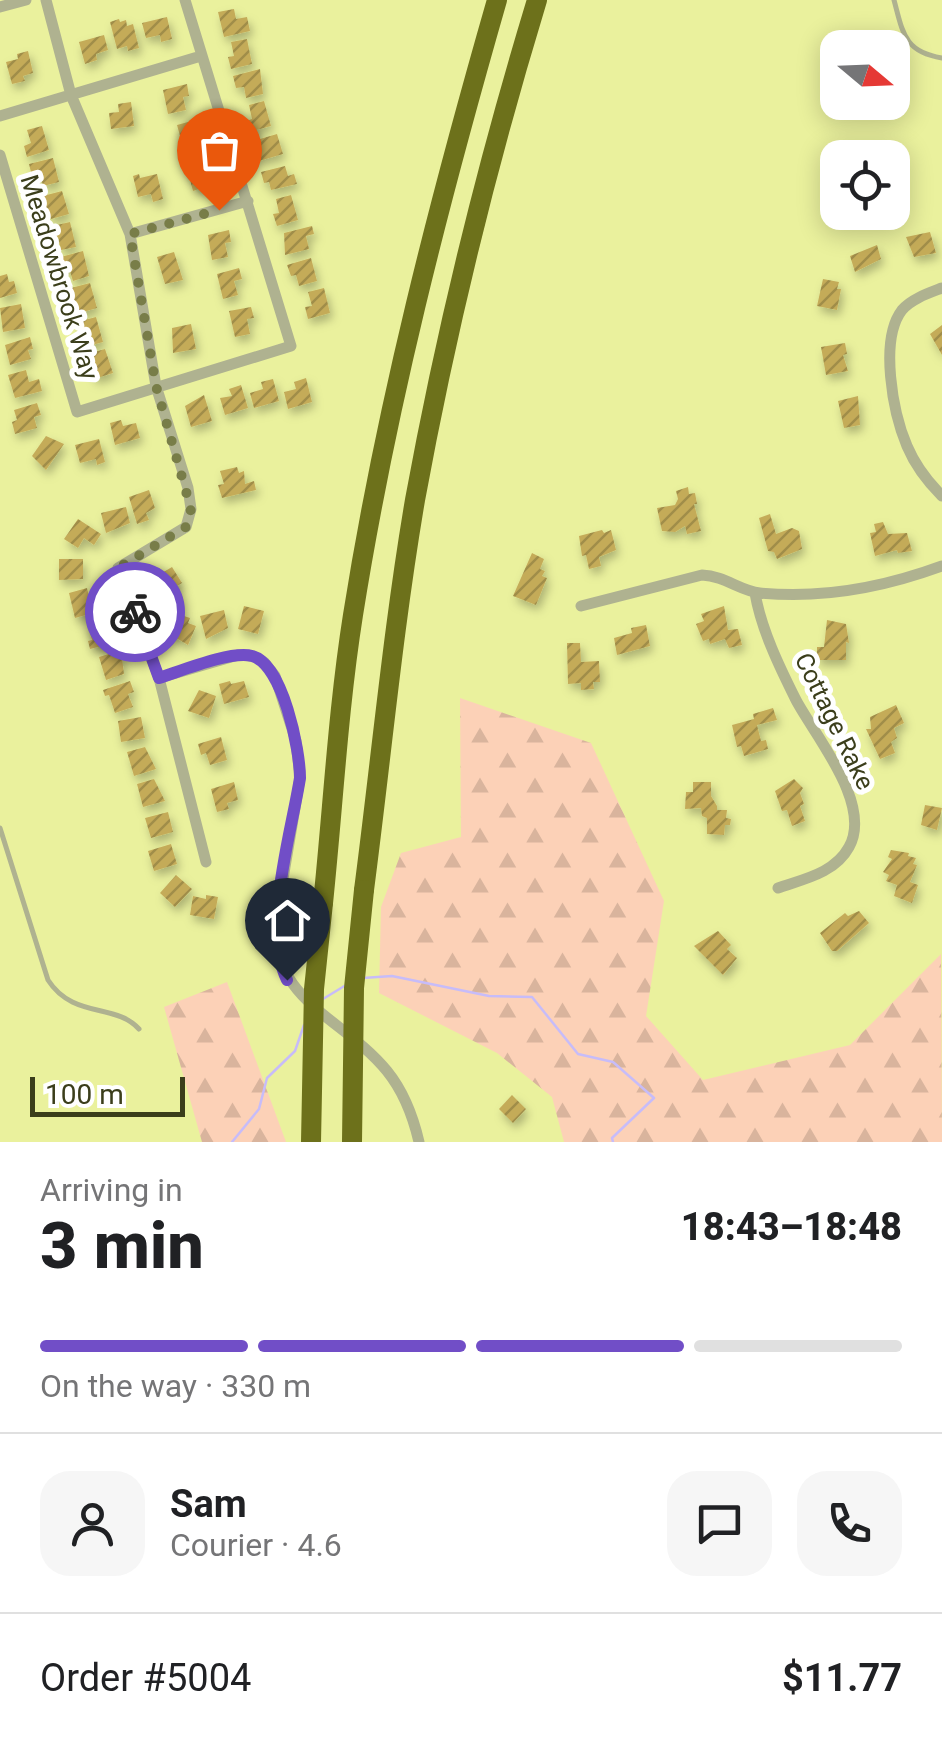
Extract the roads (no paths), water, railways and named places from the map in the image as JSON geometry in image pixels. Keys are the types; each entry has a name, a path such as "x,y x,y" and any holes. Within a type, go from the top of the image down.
{"highway":[{"path":"310,1142 314,989 352,617 414,308 445,181 498,0"},
{"path":"352,1142 354,988 364,890 422,465 470,240 537,0"}],"street":[{"path":"0,8 26,0"},
{"path":"46,0 70,95 130,234 156,386 191,509 186,527 118,568 159,678 206,862"},
{"path":"156,386 291,346 185,0"},
{"path":"0,116 201,56"},
{"name":"Meadowbrook Way","path":"0,155 77,412 156,386"},
{"path":"130,234 248,201"},
{"path":"942,288 903,308 893,326 890,356 890,380 905,443 920,471 942,496"},
{"path":"581,606 702,575 718,575 755,593 832,592 882,584 942,566"},
{"name":"Cottage Rake","path":"755,593 758,612 784,675 839,771 855,818 850,846 836,862 819,874 778,888"},
{"path":"159,678 238,655 264,662 275,676 300,758 275,936 280,965 287,980 386,1069 413,1118 419,1142"}],"lane":[{"path":"894,0 908,42 926,56 942,58"},
{"path":"0,828 54,990 86,1009 123,1018 138,1029"}],"waterway":[{"path":"363,978 392,976 489,996 532,997 578,1054 613,1062 654,1098 612,1138 613,1142"},
{"path":"323,999 346,985"},
{"path":"232,1142 259,1109 267,1078 295,1051 304,1025"}]}
